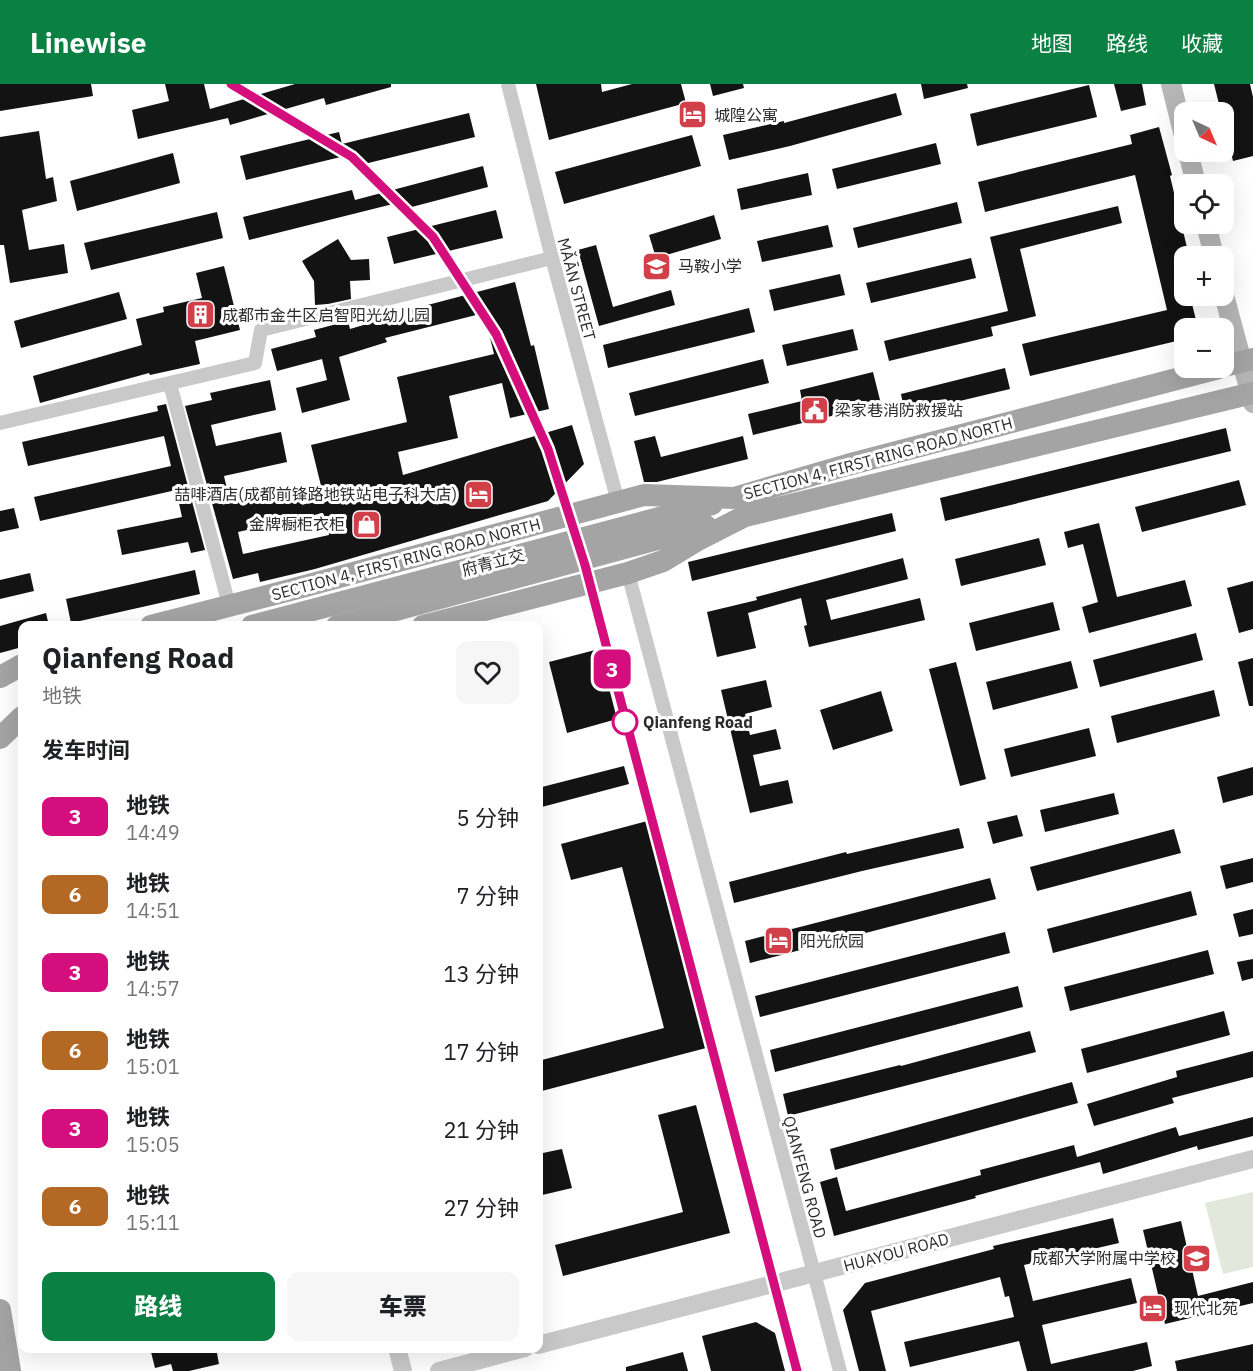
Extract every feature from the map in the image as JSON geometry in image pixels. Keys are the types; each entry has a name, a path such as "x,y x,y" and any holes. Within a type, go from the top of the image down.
{"main road":[{"path":"1171,84 1176,102"},
{"path":"1234,364 1252,397"},
{"name":"SECTION 4, FIRST RING ROAD NORTH","path":"442,621 628,573 663,561 696,541 739,507 847,465 1180,378"},
{"name":"SECTION 4, FIRST RING ROAD NORTH","path":"170,621 644,495 739,507 1252,397"},
{"name":"府青立交","path":"272,621 739,507"},
{"name":"府青立交","path":"354,621 739,507"},
{"path":"0,677 18,667"},
{"path":"0,682 18,683"},
{"path":"0,724 18,719"},
{"path":"0,738 18,722"},
{"path":"0,1310 10,1371"}],"street":[{"name":"MǍĀN STREET","path":"508,84 618,502"},
{"path":"0,423 255,363 261,330 552,258"},
{"path":"170,384 229,605"},
{"name":"QIANFENG ROAD","path":"628,573 840,1371"},
{"name":"HUAYOU ROAD","path":"543,1344 1253,1159"},
{"path":"398,1353 403,1371"},
{"path":"439,1371 506,1353"}],"shaded area":[{"path":"1253,1192 1253,1267 1223,1274 1205,1203"}],"building":[{"path":"0,84 91,84 93,96 0,111"},
{"path":"165,84 204,84 210,109 295,84 391,84 391,87 326,105 324,98 230,125 228,118 138,139 132,110 169,101"},
{"path":"536,84 601,84 602,92 632,84 681,84 686,103 549,140"},
{"path":"710,84 743,84 744,88 713,96"},
{"path":"921,84 967,84 968,88 924,99"},
{"path":"1114,84 1142,84 1146,105 1121,111"},
{"path":"1214,84 1250,84 1253,97 1253,156 1234,161 1234,102 1218,102"},
{"path":"1089,85 1097,117 977,146 970,114"},
{"path":"896,93 902,115 790,146 729,160 723,135 784,121 784,123"},
{"path":"469,113 475,137 356,166 353,154 246,180 240,156 339,132 342,144"},
{"path":"1159,127 1172,175 1170,176 1174,193 1174,234 1184,234 1187,246 1174,246 1174,306 1192,306 1196,318 1174,318 1174,342 1030,376 1022,344 1167,310 1135,175 985,212 978,182 1132,144 1130,135"},
{"path":"39,131 46,179 53,177 57,201 22,210 29,250 64,244 68,273 10,283 4,245 0,245 0,137"},
{"path":"692,135 701,166 564,204 555,172"},
{"path":"936,143 941,164 837,189 832,169"},
{"path":"173,153 180,183 77,211 70,181"},
{"path":"483,166 488,187 404,209 401,202 249,240 243,217 352,190 355,200"},
{"path":"808,173 812,195 741,210 737,189"},
{"path":"957,202 962,223 858,248 853,228"},
{"path":"1118,206 1122,223 1020,249 1036,316 991,327 993,336 889,361 884,341 1008,311 990,237"},
{"path":"496,210 503,238 394,264 387,237"},
{"path":"217,212 223,238 91,270 84,243"},
{"path":"714,215 721,239 656,258 649,235"},
{"path":"828,225 833,247 762,262 757,241"},
{"path":"338,239 351,260 369,259 370,280 350,281 351,299 315,305 314,281 302,261"},
{"path":"596,245 613,307 671,290 675,305 599,326 578,250"},
{"path":"971,258 976,278 871,303 866,283"},
{"path":"224,266 240,330 195,341 200,364 150,375 149,373 40,403 33,376 142,345 136,319 164,312 163,307 202,298 196,273"},
{"path":"840,274 845,295 774,311 769,290"},
{"path":"515,282 531,346 534,345 549,409 510,418 502,383 449,396 458,438 398,452 403,475 572,425 584,464 548,501 315,569 260,582 258,573 233,579 185,406 212,400 210,393 270,380 276,410 211,425 216,446 281,432 287,462 224,476 230,502 299,487 302,505 324,498 311,445 407,422 397,377 494,354 484,313 385,338 387,342 339,357 350,400 302,413 296,388 327,380 322,359 277,371 271,349 316,337 314,330 348,321 350,329 387,318 386,316","holes":["323,513 329,535 243,554 238,532"]},
{"path":"119,292 127,319 21,348 14,321"},
{"path":"749,308 755,332 608,368 603,345"},
{"path":"853,329 858,350 787,366 782,345"},
{"path":"763,359 769,383 635,416 629,393"},
{"path":"1005,368 1010,389 905,414 901,394"},
{"path":"873,372 883,412 870,415 869,407 753,435 748,414 802,401 800,390"},
{"path":"166,404 205,550 191,553 188,542 122,555 117,530 182,517 176,490 40,521 34,497 171,466 164,436 28,466 22,442 158,411 157,406"},
{"path":"1226,428 1231,451 945,521 940,498"},
{"path":"655,436 661,457 743,436 748,459 657,482 644,482 634,441"},
{"path":"1239,480 1246,505 1142,532 1135,507"},
{"path":"14,508 19,528 0,532 0,511"},
{"path":"892,513 896,531 692,581 688,562"},
{"path":"1099,523 1117,597 1185,580 1192,606 1089,633 1082,607 1098,602 1083,544 1068,548 1064,532"},
{"path":"1039,538 1046,565 961,586 955,559"},
{"path":"903,558 908,579 826,600 831,620 920,598 925,620 809,647 801,598 748,613 756,648 717,657 707,612"},
{"path":"195,570 200,594 80,621 71,621 66,599"},
{"path":"30,573 34,591 0,599 0,580"},
{"path":"1253,581 1253,629 1239,633 1227,588"},
{"path":"1053,602 1060,630 976,651 969,623"},
{"path":"46,613 48,621 18,621 18,648 0,653 0,626"},
{"path":"1196,633 1203,660 1100,687 1093,660"},
{"path":"599,649 617,719 567,733 549,662"},
{"path":"1253,658 1253,706 1249,706 1238,662"},
{"path":"1071,661 1078,688 993,710 986,682"},
{"path":"956,662 986,779 960,786 929,669"},
{"path":"766,680 772,707 745,714 750,735 776,729 781,749 753,755 760,786 788,780 793,803 750,813 721,690"},
{"path":"1214,690 1220,716 1117,743 1111,716"},
{"path":"881,691 893,731 833,750 820,710"},
{"path":"1089,728 1096,756 1011,777 1004,749"},
{"path":"624,766 629,784 543,807 543,787"},
{"path":"1253,767 1253,795 1223,803 1217,777"},
{"path":"1114,793 1119,814 1045,832 1040,810"},
{"path":"1017,815 1023,836 993,844 987,822"},
{"path":"651,820 710,1047 543,1091 543,1060 664,1028 622,867 571,880 561,844"},
{"path":"959,828 964,848 734,903 729,882 846,852 847,854"},
{"path":"1174,829 1181,853 1037,891 1030,867"},
{"path":"1253,858 1253,882 1226,889 1220,866"},
{"path":"990,878 996,899 750,963 745,941"},
{"path":"1191,891 1197,915 1053,953 1047,929"},
{"path":"1253,909 1253,934 1239,937 1233,914"},
{"path":"1005,932 1010,953 760,1017 755,996"},
{"path":"1208,950 1214,974 1070,1011 1064,987"},
{"path":"1253,959 1253,978 1242,981 1237,962"},
{"path":"1018,986 1023,1007 775,1072 770,1050"},
{"path":"1224,1011 1230,1035 1087,1073 1081,1049"},
{"path":"1030,1031 1036,1052 788,1116 783,1094 901,1066"},
{"path":"1253,1051 1253,1077 1172,1098 1174,1103 1094,1126 1087,1104 1177,1077 1176,1071"},
{"path":"1072,1082 1078,1103 835,1170 830,1149"},
{"path":"696,1105 730,1233 563,1276 555,1245 683,1212 658,1115"},
{"path":"1253,1117 1253,1136 1198,1150 1197,1146 1103,1174 1100,1162 834,1236 820,1182 837,1177 846,1211 981,1175 980,1170 1074,1145 1077,1157 1176,1127 1179,1136"},
{"path":"562,1149 572,1188 543,1195 543,1153"},
{"path":"1113,1218 1119,1243 1024,1265 1033,1301 1131,1278 1137,1303 1042,1325 1051,1364 1147,1342 1152,1366 1133,1371 1027,1371 1019,1341 910,1367 904,1342 1014,1317 1009,1296 1005,1297 1000,1277 871,1311 886,1371 859,1371 843,1310 865,1283 994,1249 993,1246"},
{"path":"1181,1221 1198,1296 1253,1282 1253,1303 1165,1324 1143,1230"},
{"path":"756,1322 775,1333 785,1371 711,1371 702,1336"},
{"path":"1253,1344 1253,1371 1177,1371 1175,1361"},
{"path":"683,1352 688,1371 626,1371 626,1367"},
{"path":"151,1353 217,1353 219,1364 189,1371 173,1371 171,1364 155,1368"}],"metro line":[{"name":"3","path":"231,84 352,157 433,237 496,334 548,449 585,565 797,1371"}],"place":[{"name":"城隍公寓","path":"693,115"},
{"name":"马鞍小学","path":"657,266"},
{"name":"成都市金牛区启智阳光幼儿园","path":"201,315"},
{"name":"梁家巷消防救援站","path":"814,410"},
{"name":"喆啡酒店(成都前锋路地铁站电子科大店)","path":"478,494"},
{"name":"金牌橱柜衣柜","path":"366,524"},
{"name":"Qianfeng Road","path":"625,722"},
{"name":"阳光欣园","path":"779,941"},
{"name":"成都大学附属中学校","path":"1197,1258"},
{"name":"现代北苑","path":"1153,1308"}]}
